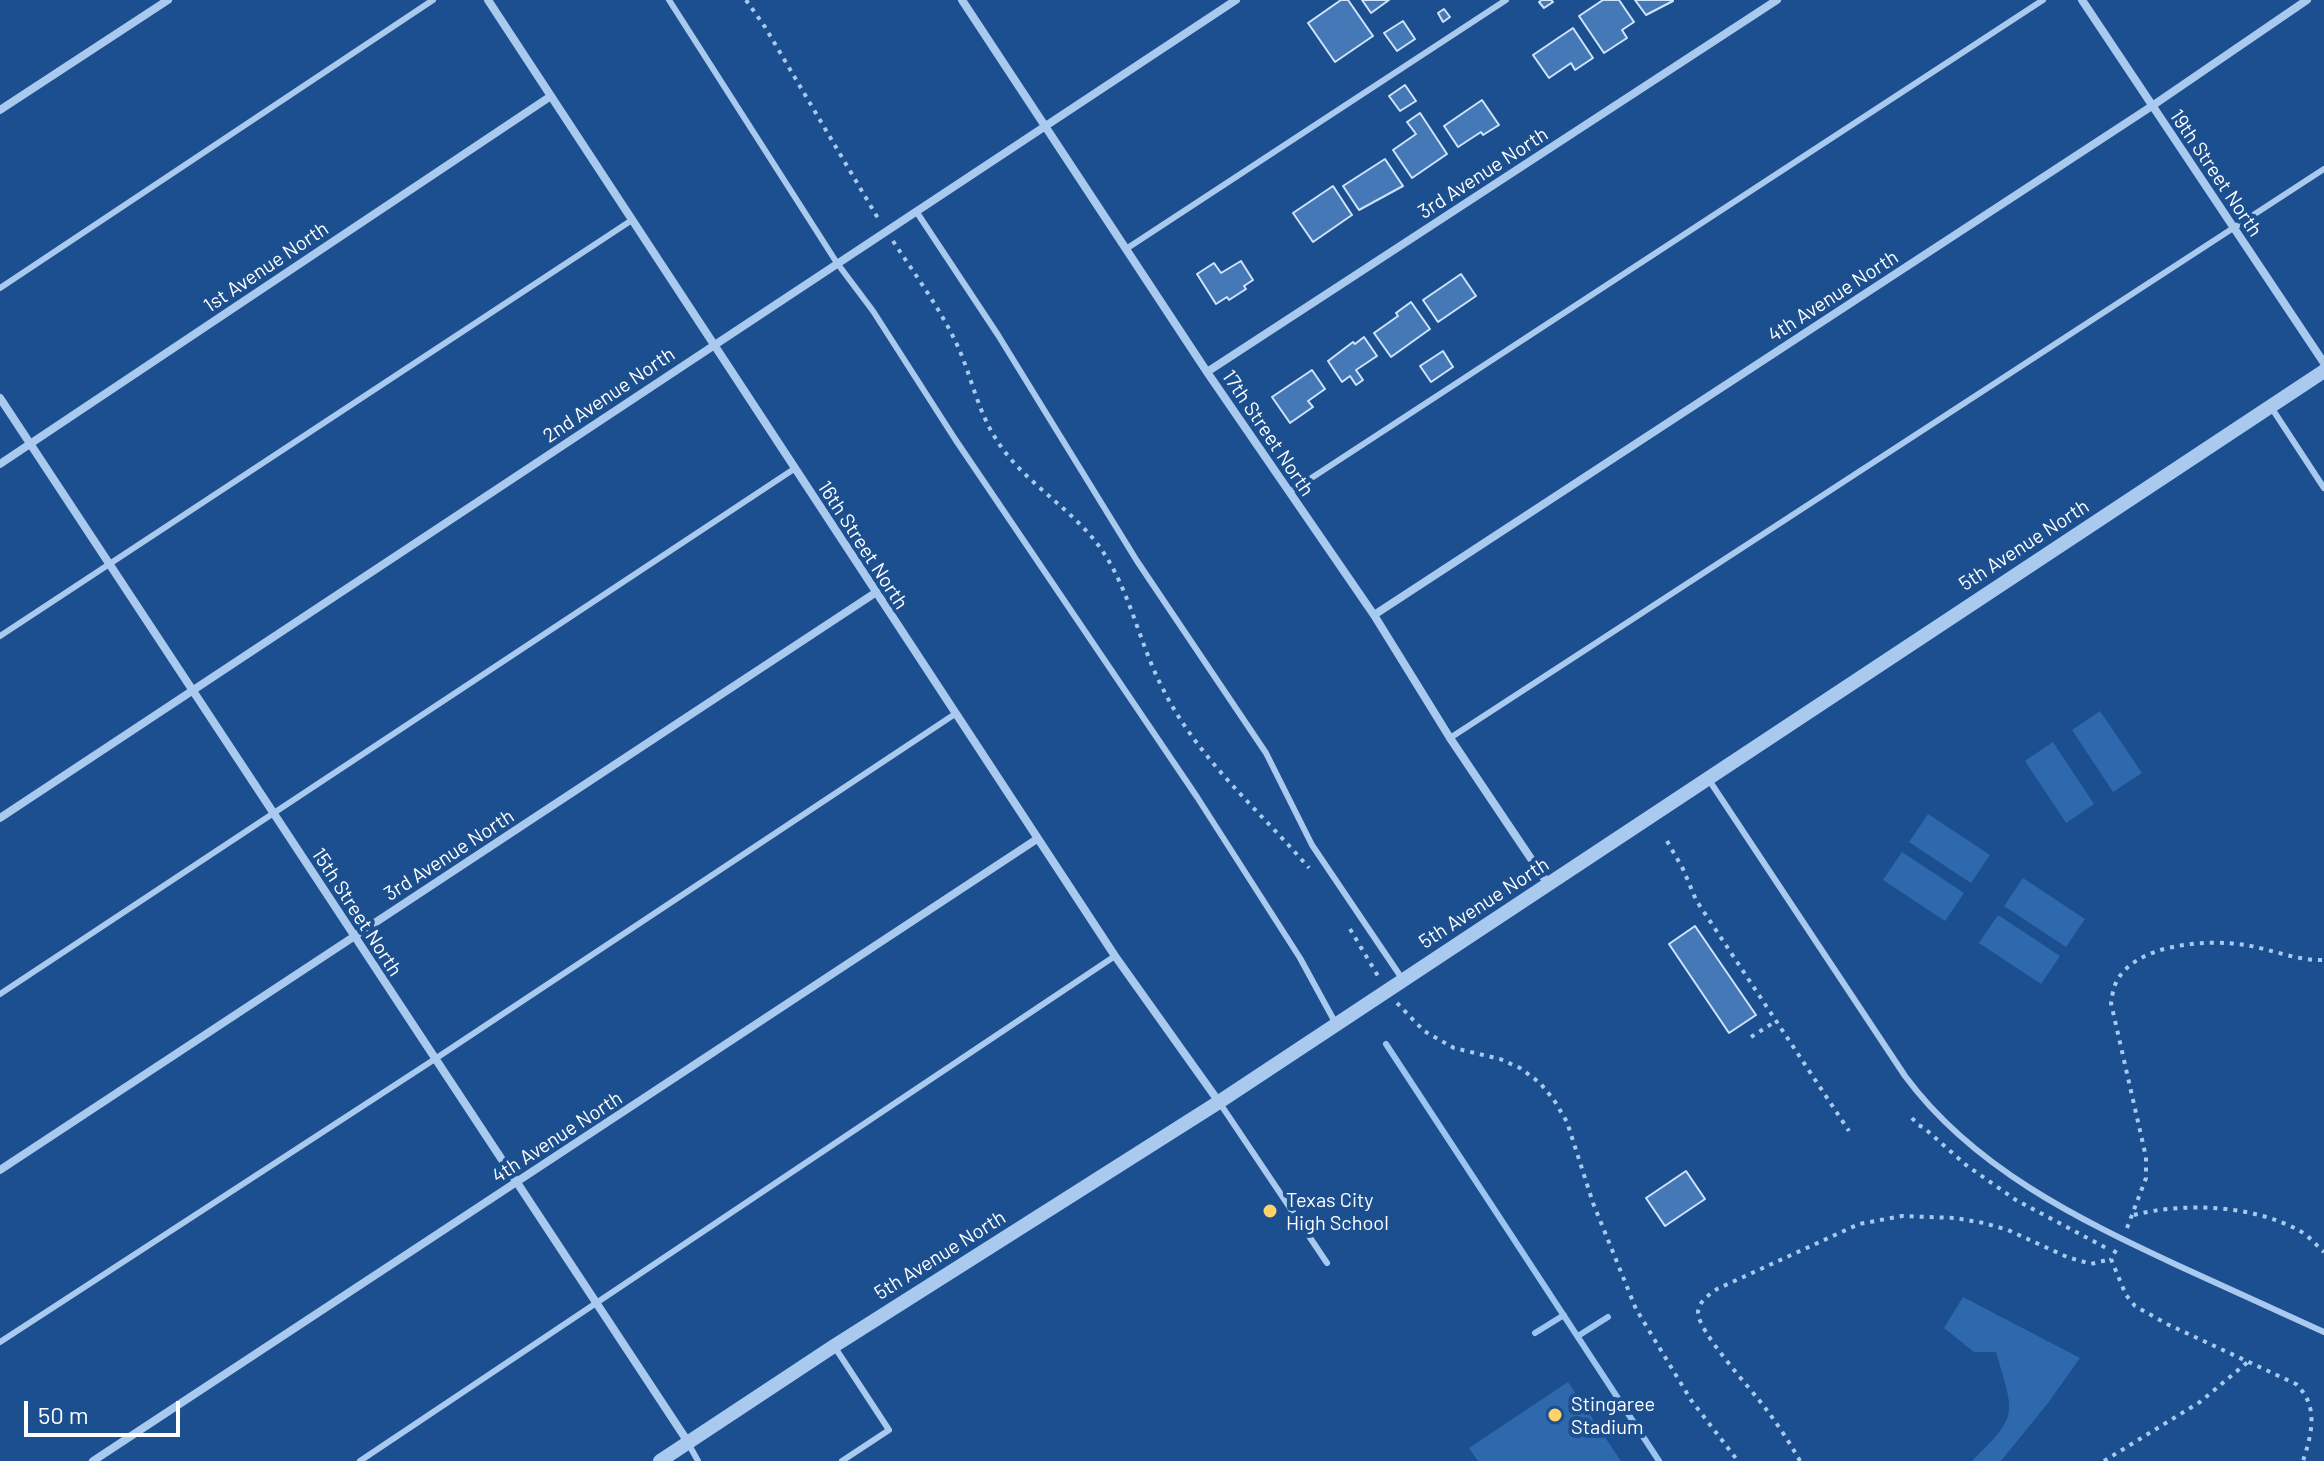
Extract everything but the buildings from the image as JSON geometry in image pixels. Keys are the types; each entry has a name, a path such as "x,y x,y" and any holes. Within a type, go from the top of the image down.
{"street":[{"path":"0,110 168,0"},
{"name":"16th Street North","path":"488,0 1037,839 1115,956 1219,1102"},
{"name":"17th Street North","path":"963,0 1207,372 1374,615 1450,738 1548,884"},
{"name":"2nd Avenue North","path":"0,818 1236,0"},
{"name":"3rd Avenue North","path":"1207,372 1777,0"},
{"name":"19th Street North","path":"2082,0 2324,363"},
{"name":"4th Avenue North","path":"1374,615 2152,106 2307,0"},
{"name":"1st Avenue North","path":"0,464 551,96"},
{"name":"5th Avenue North","path":"660,1461 834,1346 1219,1102 2324,371"},
{"name":"15th Street North","path":"0,398 688,1442"},
{"name":"3rd Avenue North","path":"0,1170 875,593"},
{"name":"4th Avenue North","path":"93,1461 1037,839"}],"lane":[{"path":"0,288 433,0"},
{"path":"669,0 837,263 873,311 955,439 1197,797 1300,958 1336,1024"},
{"path":"1126,249 1506,0"},
{"path":"1290,492 2043,0"},
{"path":"1450,738 2324,169"},
{"path":"916,211 998,335 1137,561 1266,753 1312,845 1403,980"},
{"path":"0,636 632,220"},
{"path":"2271,407 2324,488"},
{"path":"0,994 794,469"},
{"path":"0,1342 435,1059 955,714"},
{"path":"1709,780 1920,1095 1952,1129 1983,1156 2041,1196 2121,1239 2324,1332"},
{"path":"360,1461 1115,956"},
{"path":"1219,1102 1327,1263"},
{"path":"834,1346 889,1430 842,1461"},
{"path":"688,1442 698,1461"}],"path":[{"path":"746,0 886,231 937,308 959,349 977,402 996,440 1025,475 1091,534 1107,558 1158,678 1189,733 1211,763 1309,868"},
{"path":"1667,841 1696,900 1849,1131"},
{"path":"1350,928 1387,991 1424,1031 1454,1048 1500,1059 1520,1068 1540,1083 1554,1100 1567,1122 1598,1218 1636,1309 1691,1400 1738,1461"},
{"path":"2121,1239 2134,1215 2146,1178 2146,1157 2111,1003 2115,984 2138,961 2181,944 2241,944 2307,960 2324,960"},
{"path":"1751,1037 1776,1021"},
{"path":"2134,1215 2156,1209 2253,1213 2302,1232 2324,1252"},
{"path":"1800,1461 1766,1408 1715,1345 1698,1317 1698,1308 1717,1289 1859,1224 1902,1216 1955,1218 2008,1230 2067,1257 2091,1264 2111,1259 2126,1295 2135,1306 2296,1384 2309,1396 2312,1417 2303,1461"},
{"path":"2104,1461 2200,1402 2249,1361"}],"shaded area":[{"path":"2100,711 2142,773 2113,792 2072,730"},
{"path":"2053,742 2094,804 2066,823 2025,761"},
{"path":"1928,814 1990,855 1971,883 1909,842"},
{"path":"1902,852 1964,893 1945,921 1883,880"},
{"path":"2023,878 2085,919 2066,947 2004,906"},
{"path":"1998,915 2060,956 2041,984 1979,943"},
{"path":"1963,1297 2080,1358 2001,1461 1972,1461 1999,1433 2009,1412 2009,1402 1996,1352 1974,1352 1944,1328"},
{"name":"Stingaree Stadium","path":"1568,1382 1621,1461 1478,1461 1469,1448"}],"waterway":[{"path":"1386,1044 1659,1461"},
{"path":"1535,1333 1564,1315"},
{"path":"1578,1336 1608,1317"}],"place":[{"name":"Texas City High School","path":"1270,1211"},
{"name":"Stingaree Stadium","path":"1555,1415"}]}
